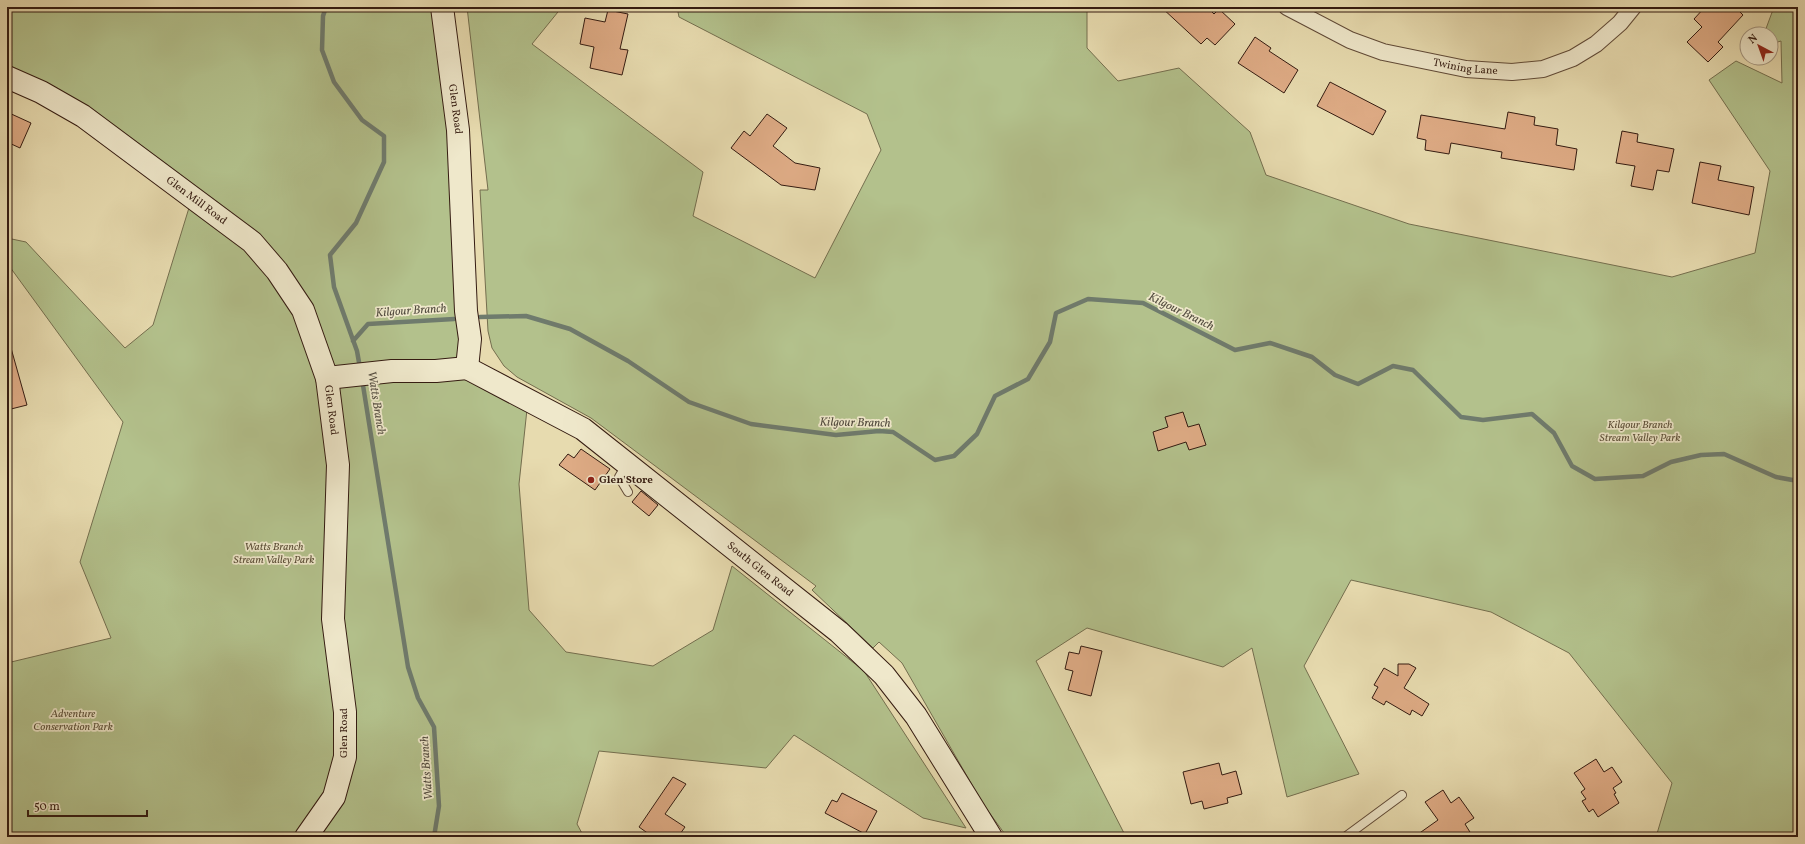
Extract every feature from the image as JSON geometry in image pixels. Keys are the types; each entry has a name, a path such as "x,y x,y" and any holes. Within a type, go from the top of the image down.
{"main road":[{"name":"Glen Road","path":"306,837 334,797 345,757 345,712 333,619 338,465 337,377 392,371 436,372 467,368 470,338 466,311 458,130 442,7"},
{"name":"Glen Mill Road","path":"7,77 41,92 83,116 252,242 277,271 303,310 337,377"},
{"name":"South Glen Road","path":"467,368 583,429 839,632 884,675 916,716 985,835"}],"street":[{"name":"Twining Lane","path":"1287,7 1350,40 1383,52 1466,69 1512,72 1543,69 1573,58 1596,44 1620,23 1633,7"}],"lane":[{"path":"627,464 619,477 628,492"},
{"path":"1344,837 1402,795"}],"green space":[{"name":"Watts Branch Stream Valley Park","path":"7,7 442,7 467,368 528,400 519,484 529,610 566,652 653,666 713,630 732,566 864,671 966,828 923,818 794,735 766,768 599,751 577,824 584,837 7,837 7,663 111,638 80,562 123,422 7,263 7,238 26,242 125,348 153,325 192,198 7,71 7,64 11,62 7,60"},
{"name":"Kilgour Branch Stream Valley Park","path":"467,7 562,7 532,44 703,172 693,216 815,278 881,150 867,114 679,17 677,7 1087,7 1087,48 1118,81 1179,68 1250,132 1266,175 1409,224 1672,277 1755,253 1770,171 1709,80 1736,61 1739,62 1739,66 1746,66 1782,83 1781,41 1779,42 1779,26 1767,26 1774,7 1798,7 1798,837 1656,837 1672,783 1569,653 1491,612 1351,580 1304,666 1359,774 1287,797 1252,648 1223,667 1087,628 1036,661 1126,837 1007,837 983,804 902,663 879,642 873,648 812,590 816,586 591,418 517,377 504,366 492,348 488,331 480,190 488,190"}],"building":[{"path":"1161,7 1207,7 1214,14 1219,9 1235,24 1215,45 1207,38 1201,44"},
{"path":"1705,7 1735,7 1743,15 1718,42 1723,47 1708,62 1687,42 1702,27 1694,19"},
{"path":"608,10 628,14 620,49 628,50 622,75 590,68 594,47 580,44 585,18 605,22"},
{"path":"1255,37 1271,48 1269,51 1298,70 1284,93 1238,63"},
{"path":"1330,82 1386,111 1373,135 1317,106"},
{"path":"7,112 31,123 20,148 7,142"},
{"path":"1508,112 1535,117 1534,125 1558,129 1556,145 1577,149 1574,170 1501,158 1502,152 1451,143 1449,154 1425,150 1426,140 1417,138 1421,115 1505,129"},
{"path":"767,114 787,128 773,146 795,163 820,168 815,190 781,185 731,148 744,131 750,136"},
{"path":"1622,131 1638,134 1637,142 1674,149 1669,172 1657,170 1653,190 1631,186 1635,166 1616,163"},
{"path":"1700,162 1721,166 1718,180 1754,187 1749,215 1692,203"},
{"path":"7,348 11,348 27,405 7,410"},
{"path":"1183,412 1188,427 1199,424 1206,445 1189,450 1186,442 1158,451 1153,432 1168,427 1165,417"},
{"name":"Glen Store","path":"581,449 610,469 595,490 559,465 568,454 574,458"},
{"path":"641,491 658,505 649,516 632,502"},
{"path":"1081,646 1102,651 1091,696 1068,690 1073,671 1065,669 1069,652 1079,654"},
{"path":"1398,664 1409,664 1416,668 1404,688 1429,704 1422,716 1412,710 1410,715 1386,701 1384,705 1372,698 1378,687 1374,685 1384,668 1398,676"},
{"path":"1596,759 1604,772 1612,767 1622,782 1613,788 1616,793 1614,794 1619,803 1598,817 1593,809 1589,812 1582,801 1586,799 1581,792 1585,789 1574,773"},
{"path":"1219,763 1222,775 1236,771 1242,794 1227,798 1228,803 1204,809 1202,801 1191,804 1183,772"},
{"path":"673,777 686,784 665,814 685,827 678,837 653,837 639,827"},
{"path":"1443,790 1451,803 1459,797 1474,818 1465,824 1473,837 1414,837 1438,820 1425,802"},
{"path":"842,793 877,811 865,834 825,813 832,800 837,802"}],"waterway":[{"name":"Watts Branch","path":"326,7 323,16 322,50 334,82 362,120 384,136 384,162 356,223 330,255 334,287 357,351 360,368"},
{"name":"Kilgour Branch","path":"480,317 526,316 570,329 628,361 689,402 751,424 836,435 879,431 893,432 935,460 954,456 977,434 995,396 1028,379 1050,342 1056,313 1088,299 1143,303 1235,350 1270,343 1312,357 1335,375 1358,384 1393,366 1413,370 1461,417 1483,420 1532,414 1554,433 1572,466 1595,479 1643,476 1671,462 1701,455 1724,454 1776,477 1798,481"},
{"name":"Kilgour Branch","path":"353,341 368,324 454,319"},
{"name":"Watts Branch","path":"362,379 408,667 418,698 434,727 439,806 434,837"}],"place":[{"name":"Glen Store","path":"591,480"}],"park label":[{"name":"Adventure Conservation Park","path":"73,720"}]}
